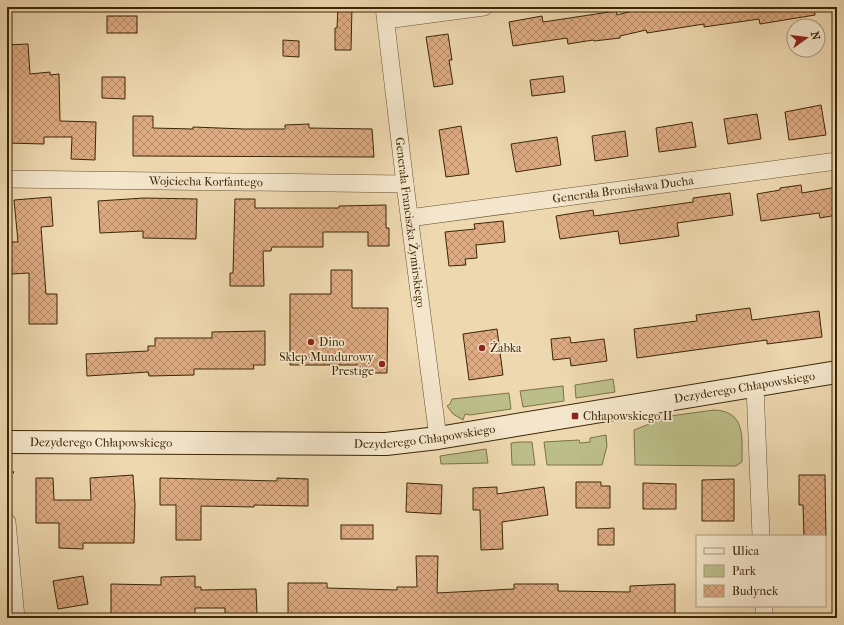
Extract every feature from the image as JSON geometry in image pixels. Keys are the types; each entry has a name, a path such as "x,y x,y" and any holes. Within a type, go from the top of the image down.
{"street":[{"path":"385,14 484,7"},
{"name":"Generała Franciszka Żymirskiego","path":"385,14 409,218 438,438"},
{"name":"Generała Bronisława Ducha","path":"409,218 837,161"},
{"name":"Wojciecha Korfantego","path":"7,179 405,184"},
{"name":"Dezyderego Chłapowskiego","path":"7,442 386,444 438,438 837,372"},
{"path":"754,386 761,535"},
{"path":"7,522 16,618"},
{"path":"764,607 764,618"}],"path":[{"path":"7,473 16,472"}],"green space":[{"path":"613,379 615,392 576,398 575,385"},
{"path":"563,386 564,401 523,407 520,391"},
{"path":"509,393 511,409 470,415 465,414 463,420 453,414 447,406 450,404 452,399"},
{"path":"714,410 732,415 737,421 742,435 742,462 736,466 635,465 634,430 670,416"},
{"path":"606,435 607,446 602,465 547,465 544,442 579,440 580,443 590,442 590,438"},
{"path":"532,442 535,465 512,465 511,443"},
{"path":"486,449 488,463 441,464 440,456"}],"building":[{"path":"338,7 352,7 351,50 335,50 335,28 337,28"},
{"path":"648,7 814,7 815,15 786,18 786,20 760,24 759,19 704,27 704,24 647,33 646,30 620,36 620,38 568,44 567,38 513,46 509,22 542,16 543,22 616,11 617,15"},
{"path":"107,16 137,16 137,33 107,33"},
{"path":"448,34 452,60 449,60 453,84 434,87 426,37"},
{"path":"283,40 299,41 299,57 283,56"},
{"path":"28,44 30,74 50,72 50,75 59,74 60,121 96,122 95,160 71,159 72,137 44,137 44,144 7,143 7,45"},
{"path":"563,76 565,92 532,96 530,80"},
{"path":"102,77 125,77 125,99 102,98"},
{"path":"821,105 826,135 789,140 785,112"},
{"path":"757,114 761,139 728,144 724,119"},
{"path":"133,116 153,116 153,128 193,129 193,127 285,129 285,125 309,124 309,128 372,129 374,157 133,156"},
{"path":"692,122 696,147 659,152 656,128"},
{"path":"461,126 469,174 446,177 439,130"},
{"path":"625,131 628,156 595,161 592,136"},
{"path":"557,137 561,165 516,172 511,144"},
{"path":"801,185 802,193 837,187 837,215 820,218 819,213 761,221 757,194 780,190 780,188"},
{"path":"730,193 733,215 677,223 679,236 620,244 618,231 560,239 556,216 593,210 594,216 693,202 693,198"},
{"path":"51,197 53,226 41,227 46,294 57,294 57,324 29,324 29,273 12,274 10,242 18,242 14,200"},
{"path":"144,198 197,199 196,239 143,238 143,231 100,233 98,201"},
{"path":"235,199 255,199 255,208 339,208 339,206 386,205 386,228 389,228 389,246 368,246 368,232 323,232 323,247 272,247 271,251 263,251 264,286 230,286 230,273 233,273"},
{"path":"503,221 505,242 476,245 477,258 465,259 466,265 449,266 445,232 475,229 474,224"},
{"path":"331,270 352,270 352,308 388,308 387,373 362,373 362,365 290,365 290,294 331,294"},
{"path":"750,308 752,320 819,311 822,337 767,344 767,340 637,358 634,329 697,321 696,315"},
{"name":"Żabka","path":"497,329 503,375 469,380 463,334"},
{"path":"265,331 265,365 253,365 254,369 194,369 194,375 149,376 148,372 87,376 86,354 148,351 148,346 155,346 155,338 212,338 212,332"},
{"path":"570,337 571,343 604,339 607,361 571,366 570,358 553,360 551,339"},
{"path":"133,475 135,505 134,543 83,543 83,549 59,548 59,523 36,523 36,478 53,478 54,500 91,500 90,478"},
{"path":"799,475 825,475 826,535 804,535 803,505 799,505"},
{"path":"160,478 277,481 277,478 308,479 308,506 201,506 201,540 176,540 176,505 160,505"},
{"path":"734,479 734,521 702,521 702,480"},
{"path":"576,482 601,482 601,486 610,486 610,508 576,508"},
{"path":"407,483 442,485 441,514 406,512"},
{"path":"643,483 676,484 676,509 643,509"},
{"path":"497,487 497,494 544,487 548,515 502,522 503,549 481,550 480,510 473,510 473,488"},
{"path":"341,525 373,525 373,539 341,539"},
{"path":"614,528 614,545 598,545 598,529"},
{"path":"416,556 438,556 437,593 514,589 514,584 558,584 558,591 630,592 630,586 675,584 675,615 617,618 569,618 569,616 500,615 386,616 386,618 288,617 288,583 327,583 327,588 397,590 397,587 417,587"},
{"path":"83,576 88,604 58,609 53,581"},
{"path":"195,576 195,587 201,587 201,590 256,589 257,615 225,615 225,608 195,608 195,615 111,617 111,584 161,585 161,577"}],"place":[{"name":"Dino","path":"311,342"},
{"name":"Żabka","path":"482,348"},
{"name":"Sklep Mundurowy Prestige","path":"382,364"},
{"name":"Chłapowskiego II","path":"575,416"}]}
